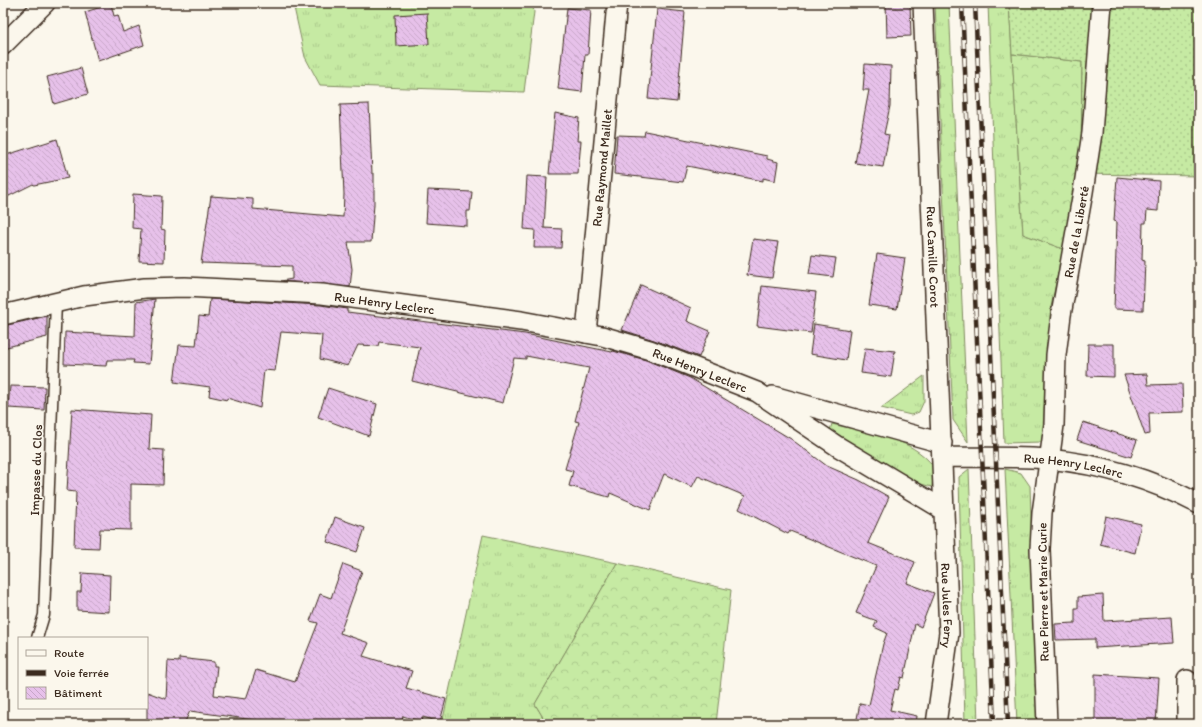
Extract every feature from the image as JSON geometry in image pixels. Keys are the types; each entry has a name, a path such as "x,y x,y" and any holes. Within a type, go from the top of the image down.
{"street":[{"path":"3,45 45,3"},
{"name":"Rue Raymond Maillet","path":"586,333 617,3"},
{"name":"Rue Camille Corot","path":"923,3 944,510"},
{"name":"Rue de la Liberté","path":"1050,460 1054,425 1056,355 1061,315 1092,133 1102,3"},
{"name":"Rue Henry Leclerc","path":"3,315 56,302 104,293 157,287 192,287 304,292 521,321 618,340 650,350 757,392 942,450 1050,460 1124,475 1169,490 1199,504"},
{"name":"Rue Henry Leclerc","path":"757,392 837,446 944,510"},
{"name":"Rue Pierre et Marie Curie","path":"1047,724 1040,549 1042,513 1050,460"},
{"name":"Rue Jules Ferry","path":"936,724 949,633 944,510"},
{"path":"1187,680 1187,724"}],"lane":[{"name":"Impasse du Clos","path":"37,637 44,615 56,302"}],"green space":[{"path":"293,3 532,3 534,12 524,92 320,85 305,57"},
{"path":"935,3 949,3 968,442 953,420"},
{"path":"988,3 1009,3 1023,234 1063,249 1051,307 1042,442 1004,443"},
{"path":"1009,3 1199,3 1199,176 1081,174 1082,62 1012,54"},
{"path":"1012,54 1082,62 1081,174 1063,249 1023,234"},
{"path":"924,376 924,401 919,412 911,415 881,408"},
{"path":"832,424 888,437 913,448 934,467 932,487 921,484 829,433"},
{"path":"969,469 978,724 965,724 959,477"},
{"path":"1005,469 1021,473 1030,486 1038,724 1017,724"},
{"path":"483,535 617,563 535,704 547,724 442,724"},
{"path":"617,563 731,590 716,724 547,724 535,704"}],"building":[{"path":"886,3 910,3 911,36 887,37"},
{"path":"111,4 114,16 118,15 123,32 139,26 144,45 98,61 85,12"},
{"path":"567,8 591,10 588,55 585,55 582,92 558,89"},
{"path":"657,9 685,12 677,102 648,99"},
{"path":"427,13 429,44 396,46 395,15"},
{"path":"865,64 891,66 890,106 884,134 889,135 883,167 855,163 869,90 863,90"},
{"path":"81,68 88,94 54,104 47,77"},
{"path":"369,104 372,174 374,174 374,204 371,242 348,242 352,269 350,287 281,281 292,279 292,266 201,263 211,196 253,199 253,209 343,217 344,194 340,105"},
{"path":"555,113 579,118 577,141 581,141 578,174 549,174"},
{"path":"645,131 767,156 767,159 778,162 775,181 763,178 763,181 687,166 683,182 614,174 617,135 644,136"},
{"path":"57,139 68,178 33,184 3,199 3,156"},
{"path":"527,176 547,177 544,228 562,229 561,248 534,248 535,230 524,229"},
{"path":"1117,177 1159,181 1158,211 1147,210 1146,223 1143,223 1142,260 1145,261 1143,310 1114,309 1117,222 1114,221"},
{"path":"428,190 472,192 470,211 467,211 467,226 426,223"},
{"path":"133,194 162,196 161,229 165,230 164,262 139,261 141,229 132,228"},
{"path":"753,239 778,242 772,278 747,275"},
{"path":"877,254 905,258 897,309 869,305"},
{"path":"812,255 836,258 833,277 809,274"},
{"path":"641,285 691,308 687,321 710,331 699,357 622,330"},
{"path":"762,286 816,292 811,333 757,326"},
{"path":"155,299 149,364 133,363 134,360 107,360 106,366 64,364 65,332 135,336 136,302"},
{"path":"210,299 321,305 347,309 347,312 525,334 613,351 646,360 690,378 791,439 827,466 859,480 889,497 868,543 915,562 907,583 934,593 921,627 915,624 904,678 901,677 898,690 895,689 890,710 917,716 916,724 856,724 860,703 869,705 883,644 887,633 874,627 877,621 856,613 876,566 790,531 788,534 739,509 745,496 698,476 692,487 664,474 650,510 610,493 609,497 569,486 573,471 565,469 579,422 575,421 589,368 526,356 526,359 514,358 503,403 412,381 420,347 379,342 378,346 358,345 348,366 320,359 322,335 281,332 275,371 264,370 260,408 227,398 227,400 209,396 210,387 174,382 179,345 196,346 199,316 208,317"},
{"path":"47,316 47,337 3,348 3,326"},
{"path":"814,324 850,330 846,360 810,354"},
{"path":"1088,344 1114,344 1114,377 1087,376"},
{"path":"865,348 895,351 891,377 861,373"},
{"path":"1147,374 1148,385 1182,384 1183,412 1149,413 1150,434 1145,435 1124,375"},
{"path":"10,386 45,387 44,410 8,408"},
{"path":"328,388 377,404 369,436 318,417"},
{"path":"72,409 151,415 149,449 164,450 163,485 131,484 131,530 100,529 99,548 74,547 76,492 67,491"},
{"path":"1083,422 1137,440 1131,457 1077,440"},
{"path":"1106,516 1141,524 1135,553 1100,544"},
{"path":"335,517 365,528 357,552 327,542"},
{"path":"343,564 362,571 340,633 369,643 363,656 412,671 406,688 446,699 440,722 423,717 422,722 403,716 401,724 282,724 190,711 184,724 147,724 148,692 166,699 168,661 179,662 179,658 214,662 214,666 217,666 214,695 246,699 256,670 295,682 318,623 310,621 320,594 331,598"},
{"path":"82,573 110,575 109,612 77,610 77,592 81,592"},
{"path":"1103,595 1104,621 1172,617 1174,643 1095,648 1095,639 1056,640 1055,624 1075,623 1075,608 1078,608 1078,597"},
{"path":"1095,674 1159,678 1156,724 1095,724"}],"railway":[{"path":"962,3 994,724"},
{"path":"975,3 1008,724"}]}
